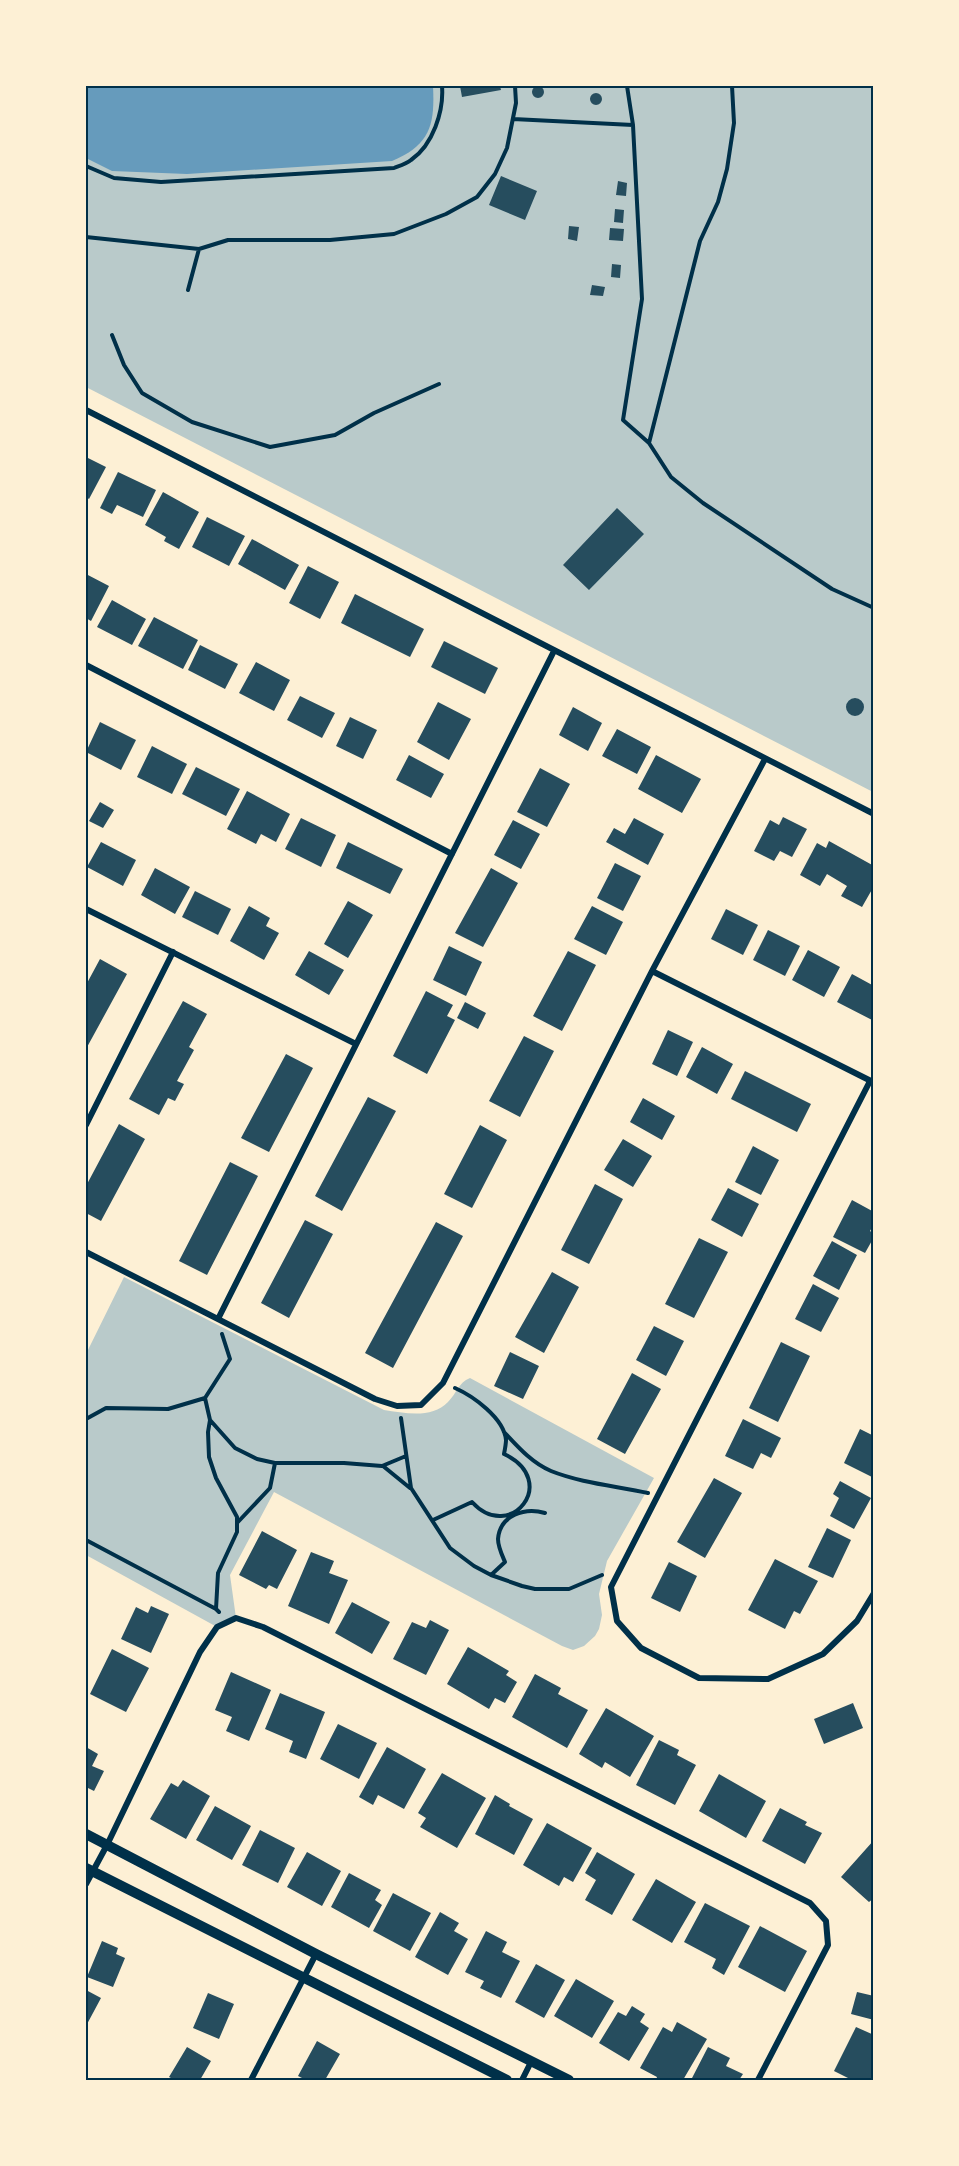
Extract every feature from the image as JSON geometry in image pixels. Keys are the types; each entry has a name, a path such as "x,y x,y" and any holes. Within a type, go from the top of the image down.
{"street":[{"path":"86,410 873,814"},
{"path":"218,1319 554,651"},
{"path":"86,666 452,854"},
{"path":"86,1252 375,1398 397,1407 421,1405 443,1383 652,971 765,759"},
{"path":"86,909 356,1044"},
{"path":"86,1125 173,952"},
{"path":"652,971 872,1082 611,1587 617,1621 641,1648 699,1678 768,1679 823,1654 857,1622 873,1593"},
{"path":"86,1884 89,1869 107,1845 200,1652 217,1627 236,1618 263,1627 810,1903 826,1921 828,1946 758,2080"},
{"path":"86,1834 316,1954 569,2080"},
{"path":"89,1869 507,2080"},
{"path":"251,2080 316,1954"},
{"path":"522,2080 531,2062"}],"path":[{"path":"86,166 114,178 161,182 394,168 411,161 423,150 438,116 442,86"},
{"path":"86,237 199,249 228,240 330,240 394,234 446,214 477,197 495,174 507,148 516,104 515,86"},
{"path":"627,86 633,125 642,299 623,420 649,443 671,477 703,503 832,589 873,608"},
{"path":"649,443 700,241 718,202 727,169 734,123 732,86"},
{"path":"513,119 633,125"},
{"path":"188,290 199,249"},
{"path":"112,335 124,365 142,393 192,422 270,447 335,435 374,413 439,384"},
{"path":"86,1419 106,1408 168,1409 205,1398 230,1359 218,1319"},
{"path":"443,1383 480,1401 529,1458 550,1470 570,1477 658,1496"},
{"path":"205,1398 210,1420 209,1457 216,1478 237,1517 237,1532 218,1573 216,1609"},
{"path":"397,1407 411,1488"},
{"path":"210,1420 235,1448 257,1460 275,1463 344,1463 382,1466 406,1456"},
{"path":"491,1575 505,1562 498,1540 500,1532 527,1496 530,1481 522,1465 504,1454 506,1440 504,1431"},
{"path":"237,1523 270,1488 275,1463"},
{"path":"382,1466 411,1488 450,1548 474,1566 491,1575 522,1586 569,1589 583,1585 621,1566"},
{"path":"433,1520 472,1502 485,1514 502,1517 534,1509 545,1513"},
{"path":"86,1540 216,1609 227,1622"}],"shaded area":[{"path":"86,86 873,86 873,792 86,387"},
{"path":"124,1277 384,1410 418,1414 434,1411 448,1402 460,1385 470,1378 654,1478 607,1561 599,1594 602,1615 595,1636 584,1646 573,1650 562,1646 274,1492 230,1575 236,1618 217,1627 86,1555 86,1354"}],"water":[{"path":"86,86 433,86 433,112 428,132 422,141 405,155 392,161 187,174 112,171 86,158"}],"building":[{"path":"460,86 500,86 501,90 462,97"},
{"path":"538,86 544,92 538,98 532,92"},
{"path":"596,93 602,99 596,105 590,99"},
{"path":"501,176 537,191 525,220 489,205"},
{"path":"618,181 627,183 626,196 616,195"},
{"path":"615,209 624,210 623,223 614,222"},
{"path":"569,226 579,227 577,241 568,239"},
{"path":"610,228 624,229 623,241 609,240"},
{"path":"612,264 621,265 620,278 611,277"},
{"path":"592,285 605,287 603,296 590,295"},
{"path":"86,457 106,467 89,499 86,497"},
{"path":"118,472 156,490 143,517 117,505 112,514 100,508"},
{"path":"163,492 199,512 179,549 164,541 166,537 145,525"},
{"path":"617,508 644,534 589,590 563,565"},
{"path":"207,517 245,536 229,566 192,547"},
{"path":"252,539 299,565 285,590 238,564"},
{"path":"308,566 339,582 320,619 289,603"},
{"path":"86,574 109,586 91,621 86,618"},
{"path":"355,594 424,629 410,657 341,623"},
{"path":"112,600 146,619 132,645 97,627"},
{"path":"154,617 198,640 183,669 138,646"},
{"path":"444,641 498,668 485,694 431,667"},
{"path":"200,645 238,664 225,689 188,670"},
{"path":"256,662 290,680 274,711 239,693"},
{"path":"300,696 335,713 322,738 287,720"},
{"path":"855,698 861,701 864,707 861,713 855,716 849,713 846,707 849,701"},
{"path":"438,702 471,719 449,760 417,742"},
{"path":"573,707 602,723 588,751 559,735"},
{"path":"350,717 377,730 363,759 336,746"},
{"path":"100,722 136,740 121,770 86,752"},
{"path":"617,729 651,747 637,774 602,756"},
{"path":"152,746 187,764 172,794 137,777"},
{"path":"409,755 444,774 431,798 396,780"},
{"path":"656,755 701,779 682,813 638,789"},
{"path":"196,767 240,789 226,816 182,794"},
{"path":"540,768 570,784 547,827 517,812"},
{"path":"247,791 290,814 276,842 261,834 256,844 227,829"},
{"path":"100,802 114,810 103,828 89,821"},
{"path":"783,817 807,829 792,857 780,851 774,861 754,851 770,820 779,825"},
{"path":"301,818 336,835 321,867 285,849"},
{"path":"634,818 664,834 648,865 606,842 614,828 625,834"},
{"path":"513,820 540,834 521,869 494,855"},
{"path":"829,841 874,866 874,886 862,907 841,896 847,886 827,874 820,886 800,875 817,843 826,848"},
{"path":"101,842 136,860 123,886 87,867"},
{"path":"348,842 403,869 390,894 336,868"},
{"path":"615,863 641,876 623,911 597,898"},
{"path":"155,868 190,887 175,914 141,895"},
{"path":"491,868 518,883 483,947 455,933"},
{"path":"195,891 231,909 218,935 182,917"},
{"path":"348,901 373,915 348,958 324,944"},
{"path":"249,906 270,918 266,926 279,933 264,960 230,941"},
{"path":"592,906 623,922 606,955 574,939"},
{"path":"726,909 758,925 743,955 711,939"},
{"path":"768,930 800,946 785,976 753,960"},
{"path":"449,946 482,962 466,996 433,980"},
{"path":"808,950 840,967 824,997 792,980"},
{"path":"309,951 344,970 329,995 295,975"},
{"path":"568,951 596,965 562,1031 533,1016"},
{"path":"100,959 127,974 86,1049 86,985"},
{"path":"852,974 874,986 874,1021 837,1002"},
{"path":"426,991 453,1005 447,1016 455,1020 427,1074 393,1056"},
{"path":"183,1001 207,1014 189,1047 194,1050 177,1081 184,1084 175,1101 168,1098 159,1115 129,1099"},
{"path":"465,1002 486,1013 478,1029 457,1018"},
{"path":"668,1030 693,1042 677,1076 652,1064"},
{"path":"524,1036 554,1051 520,1117 489,1101"},
{"path":"702,1047 733,1064 717,1094 686,1077"},
{"path":"286,1054 313,1068 269,1152 241,1138"},
{"path":"745,1071 811,1104 797,1132 731,1099"},
{"path":"368,1097 396,1111 342,1211 315,1196"},
{"path":"643,1098 675,1116 662,1140 630,1122"},
{"path":"119,1124 145,1139 101,1221 86,1213 86,1186"},
{"path":"480,1125 507,1140 472,1208 444,1194"},
{"path":"623,1139 652,1156 633,1187 604,1170"},
{"path":"753,1146 779,1160 761,1195 735,1182"},
{"path":"230,1162 258,1176 207,1275 179,1261"},
{"path":"595,1184 623,1199 589,1264 561,1250"},
{"path":"728,1188 759,1204 742,1237 711,1220"},
{"path":"852,1200 874,1212 874,1224 870,1231 874,1237 865,1253 833,1237"},
{"path":"305,1220 333,1234 289,1318 261,1303"},
{"path":"436,1222 463,1236 393,1368 365,1353"},
{"path":"699,1238 728,1252 694,1318 665,1304"},
{"path":"832,1241 857,1255 839,1290 813,1276"},
{"path":"552,1272 579,1287 544,1353 515,1337"},
{"path":"813,1284 839,1298 821,1332 795,1319"},
{"path":"654,1326 684,1341 666,1376 636,1360"},
{"path":"781,1342 810,1356 778,1422 749,1408"},
{"path":"510,1352 539,1366 523,1399 494,1386"},
{"path":"632,1373 661,1389 625,1454 597,1439"},
{"path":"743,1419 781,1438 771,1458 761,1453 753,1469 725,1456"},
{"path":"860,1429 874,1436 874,1478 844,1463"},
{"path":"714,1478 742,1493 705,1558 677,1542"},
{"path":"840,1481 871,1498 854,1529 830,1516 839,1498 833,1494"},
{"path":"827,1528 851,1540 833,1578 808,1567"},
{"path":"262,1531 297,1550 277,1589 269,1585 266,1589 239,1575"},
{"path":"311,1552 334,1561 329,1573 348,1580 329,1624 288,1606"},
{"path":"775,1559 818,1581 800,1614 794,1611 785,1629 748,1610"},
{"path":"669,1562 697,1576 680,1612 651,1598"},
{"path":"352,1602 390,1622 372,1654 335,1633"},
{"path":"151,1606 169,1614 151,1653 121,1639 136,1607 148,1613"},
{"path":"430,1620 449,1630 426,1675 393,1659 412,1622 426,1628"},
{"path":"468,1647 509,1671 506,1675 517,1682 505,1703 495,1698 489,1709 447,1684"},
{"path":"112,1649 149,1668 126,1712 90,1694"},
{"path":"231,1672 271,1690 249,1741 226,1731 232,1717 215,1710"},
{"path":"535,1674 561,1688 558,1694 588,1710 567,1748 512,1717"},
{"path":"280,1693 325,1712 306,1759 289,1752 293,1741 265,1729"},
{"path":"853,1703 863,1728 824,1744 814,1719"},
{"path":"606,1708 654,1736 630,1777 605,1762 602,1768 579,1754"},
{"path":"338,1724 377,1743 359,1779 320,1759"},
{"path":"659,1740 679,1750 677,1755 696,1765 675,1805 636,1785"},
{"path":"86,1747 98,1754 92,1766 104,1771 94,1791 86,1787"},
{"path":"387,1747 426,1769 404,1809 378,1795 373,1805 359,1797"},
{"path":"442,1773 486,1798 457,1848 420,1827 426,1818 418,1813"},
{"path":"719,1774 766,1801 746,1838 699,1811"},
{"path":"183,1780 210,1796 186,1839 150,1819 171,1783 178,1787"},
{"path":"495,1795 510,1804 509,1806 533,1819 514,1855 475,1834"},
{"path":"215,1806 251,1826 232,1860 196,1840"},
{"path":"780,1808 807,1822 805,1825 822,1833 805,1864 762,1841"},
{"path":"547,1823 592,1848 573,1882 564,1877 559,1886 523,1865"},
{"path":"260,1830 295,1848 278,1883 242,1865"},
{"path":"874,1840 874,1898 869,1902 841,1877"},
{"path":"307,1852 341,1871 322,1906 287,1887"},
{"path":"597,1852 635,1874 612,1915 585,1900 596,1880 585,1873"},
{"path":"349,1873 381,1890 375,1900 382,1905 369,1928 331,1907"},
{"path":"656,1879 696,1902 672,1943 632,1920"},
{"path":"393,1893 431,1913 410,1951 373,1931"},
{"path":"705,1903 750,1926 724,1975 712,1968 716,1959 684,1942"},
{"path":"440,1912 459,1923 454,1931 468,1939 448,1975 415,1957"},
{"path":"760,1926 807,1951 785,1992 738,1967"},
{"path":"486,1931 507,1942 502,1952 520,1961 501,1998 480,1988 484,1981 465,1972"},
{"path":"102,1941 118,1948 116,1954 125,1958 113,1987 87,1977"},
{"path":"536,1964 565,1980 544,2018 515,2002"},
{"path":"576,1979 614,2001 592,2038 554,2016"},
{"path":"86,1990 101,1998 86,2026"},
{"path":"857,1992 874,1996 874,2020 851,2014"},
{"path":"208,1993 234,2004 219,2039 193,2028"},
{"path":"632,2006 645,2014 640,2022 649,2028 629,2061 599,2043 618,2012 626,2016"},
{"path":"677,2022 707,2039 683,2080 656,2080 657,2077 640,2068 663,2027 672,2032"},
{"path":"856,2027 874,2035 874,2080 852,2080 834,2071"},
{"path":"317,2041 340,2054 325,2080 306,2080 298,2076"},
{"path":"187,2047 211,2061 200,2080 175,2080 169,2077"},
{"path":"708,2047 730,2058 726,2066 743,2074 739,2080 691,2080"}]}
